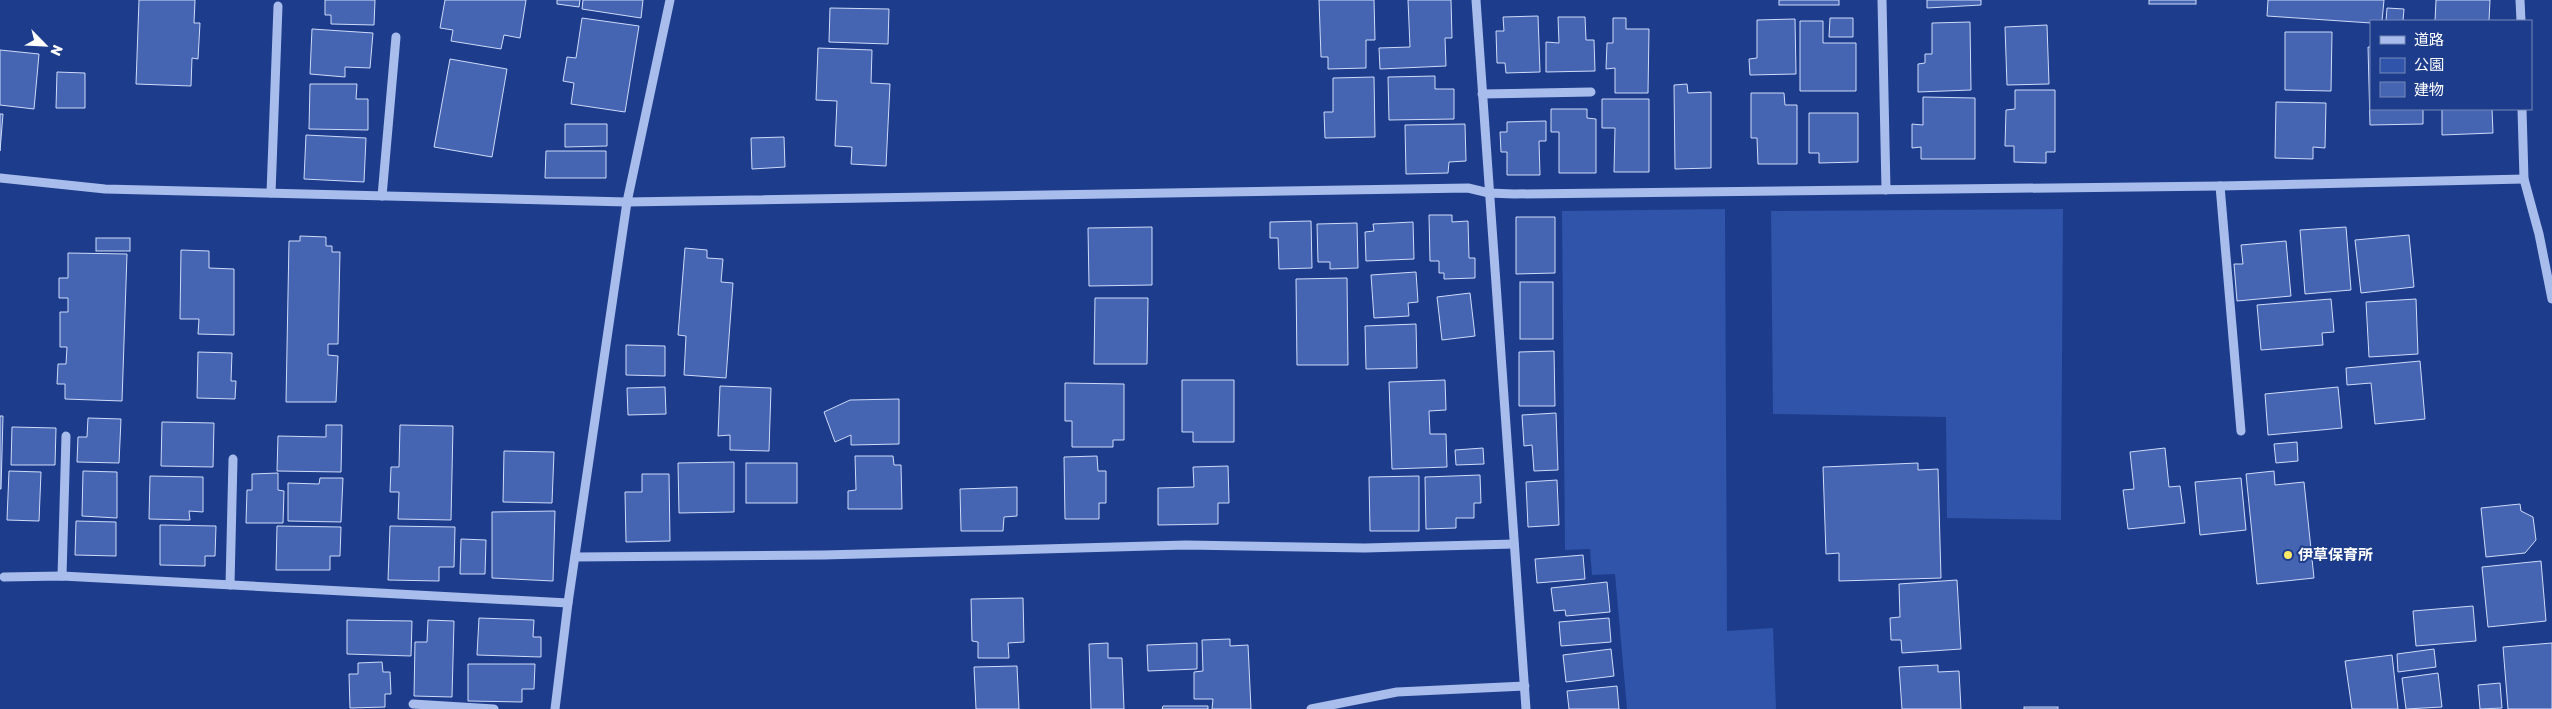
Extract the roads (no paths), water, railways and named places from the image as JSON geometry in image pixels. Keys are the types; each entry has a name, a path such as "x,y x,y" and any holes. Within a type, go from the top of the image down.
{"street":[{"path":"555,709 568,603 627,202 670,0"},
{"path":"1476,0 1526,709"},
{"path":"1882,0 1886,190"},
{"path":"2520,0 2521,20"},
{"path":"271,193 278,6"},
{"path":"382,196 396,37"},
{"path":"1482,94 1591,92"},
{"path":"2522,110 2524,179 2539,234 2552,299"},
{"path":"0,178 105,189 627,202 1468,188 1489,193 1886,190 2220,186 2524,179"},
{"path":"2220,186 2241,431"},
{"path":"62,576 66,436"},
{"path":"230,585 233,459"},
{"path":"575,557 824,555 1186,545 1365,548 1514,544"},
{"path":"4,577 62,576 568,603"},
{"path":"1311,709 1397,692 1525,686"},
{"path":"413,704 494,709"}],"place":[{"name":"伊草保育所","path":"2288,555"}]}
